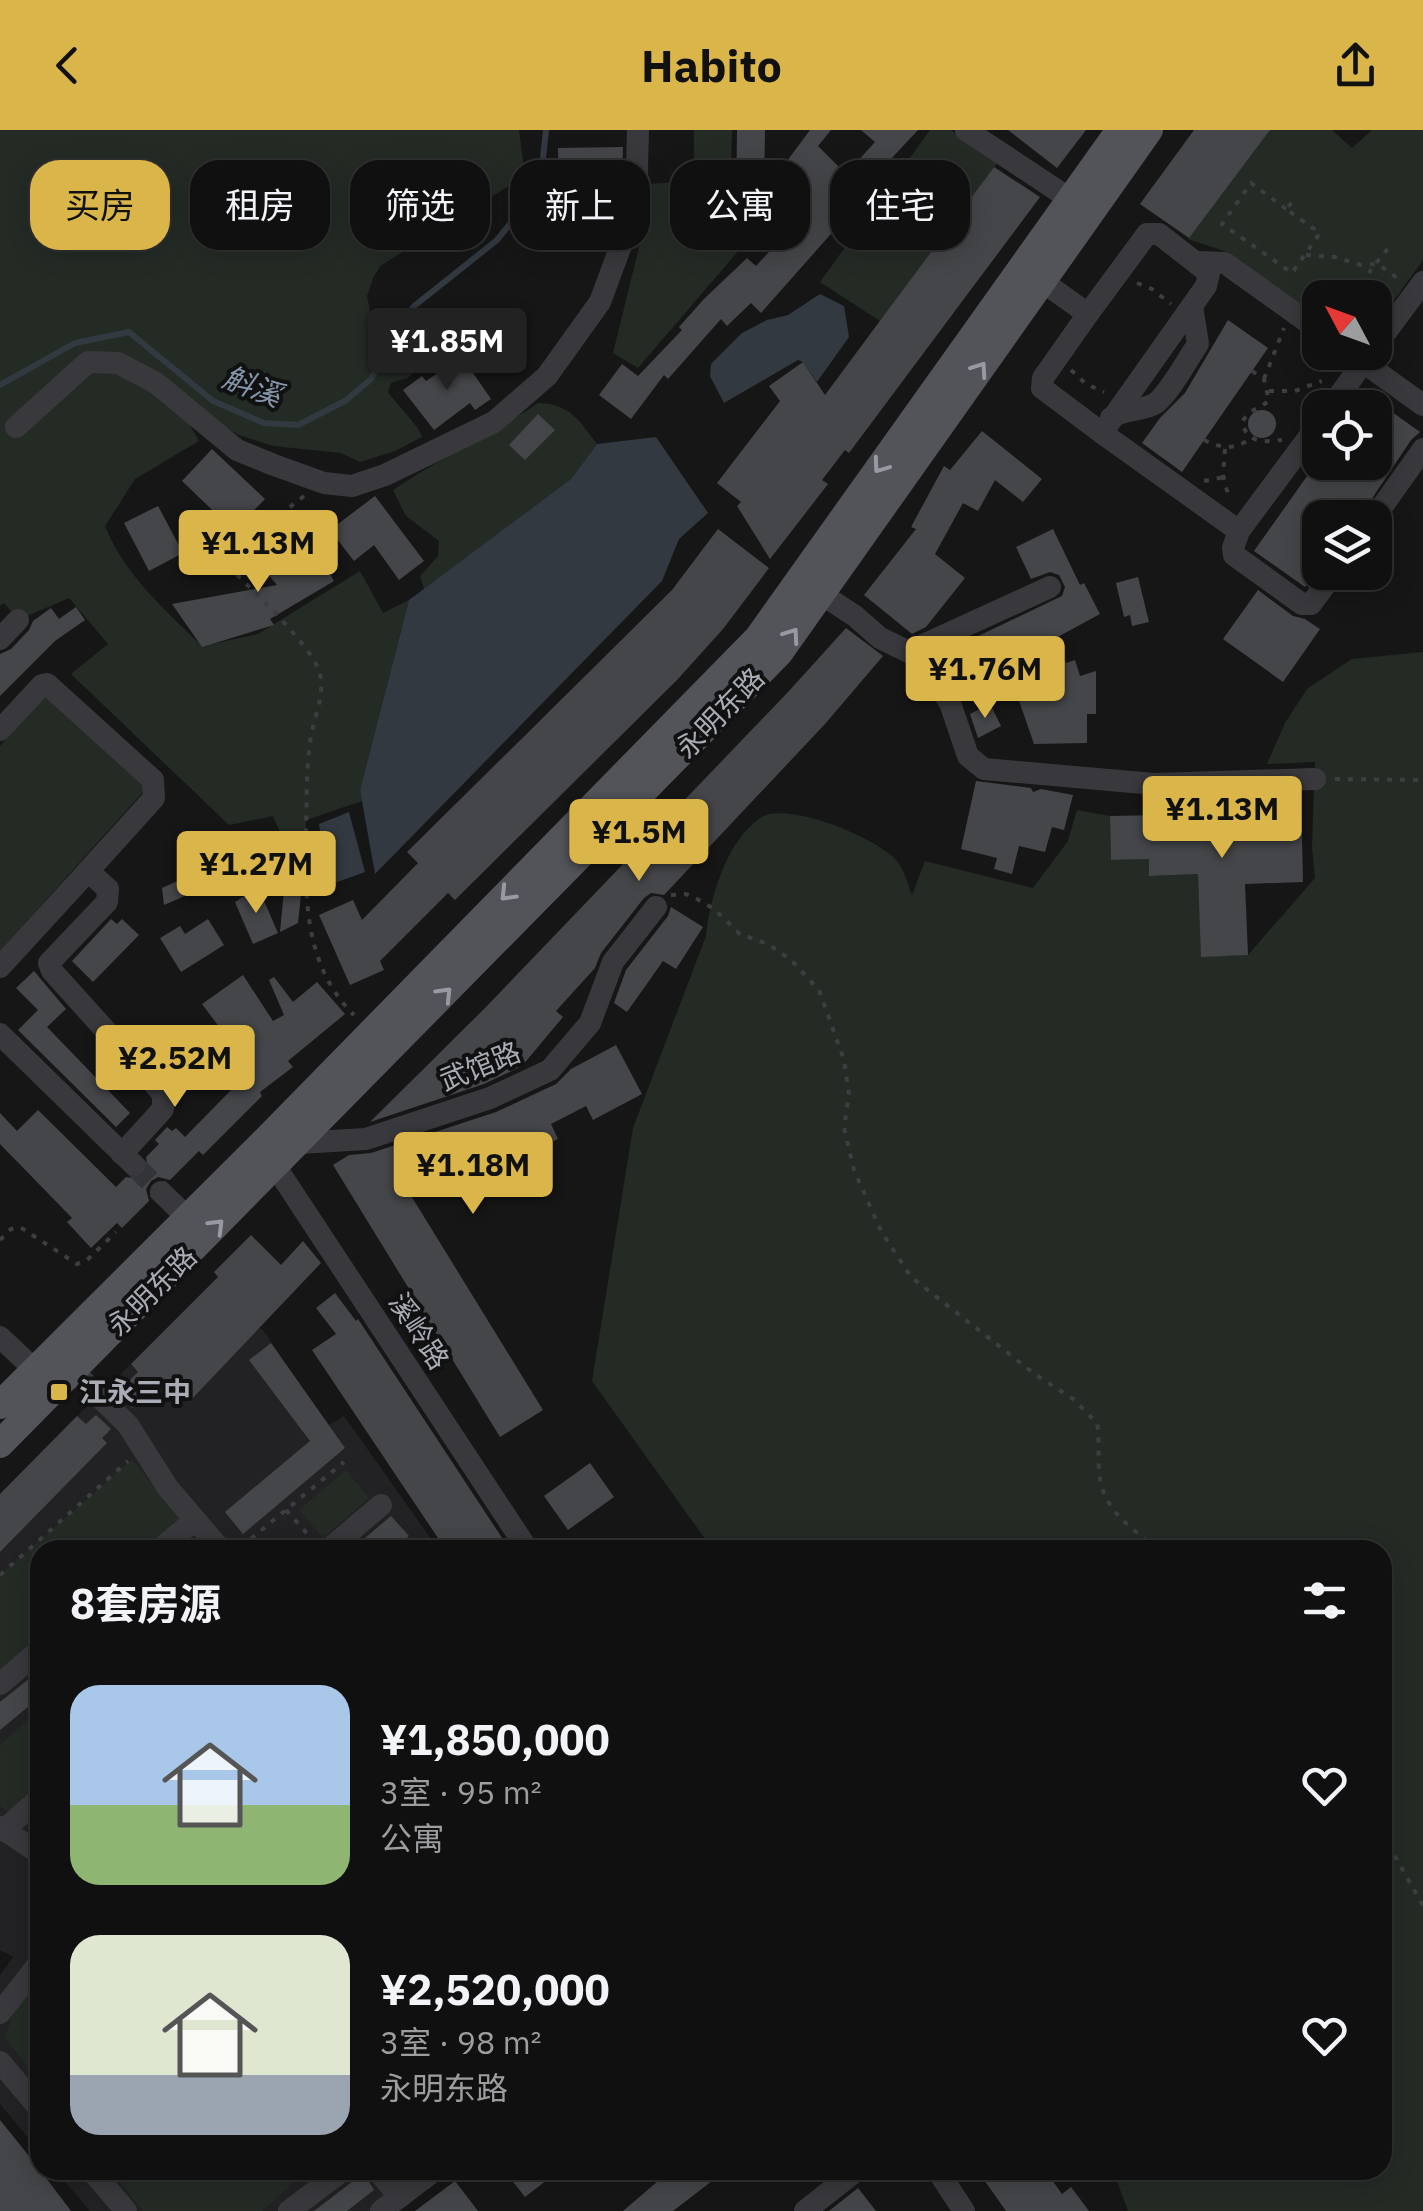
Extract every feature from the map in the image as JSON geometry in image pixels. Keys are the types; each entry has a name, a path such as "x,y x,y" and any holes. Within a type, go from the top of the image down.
{"main road":[{"name":"永明东路","path":"1032,274 1070,199 1120,130"},
{"name":"永明东路","path":"0,1405 54,1364 268,1156 810,586 1032,274 1149,130"},
{"name":"永明东路","path":"0,1444 54,1364 188,1218 268,1156 299,1143 779,652 810,586"}],"street":[{"path":"16,427 88,362 118,363 156,383 237,450 324,482 352,486 430,454 494,422 548,376 600,302 636,205 638,130"},
{"path":"966,130 1070,199"},
{"path":"1106,426 1206,286 1209,274 1159,234 1146,234 1043,378 1042,388 1106,426 1237,529"},
{"path":"1198,262 1224,264 1302,319"},
{"path":"1032,274 1088,314"},
{"path":"1392,321 1420,286"},
{"path":"1106,426 1124,410 1146,407 1159,399 1198,344 1186,314"},
{"path":"1383,370 1423,405"},
{"path":"1302,447 1237,529 1232,548 1234,556 1302,604 1311,604 1322,590"},
{"path":"1387,500 1423,449"},
{"path":"810,586 924,665 950,704 968,756 984,769 1154,784 1315,779"},
{"path":"908,652 1050,587"},
{"path":"0,639 18,620"},
{"path":"0,730 47,684 153,780 154,798 0,967"},
{"path":"0,1034 128,1160 163,1109 164,1094 49,968 107,902 108,889 88,871"},
{"name":"武馆路","path":"299,1143 366,1139 490,1098 550,1070 590,1023 613,962 656,907"},
{"name":"溪岭路","path":"268,1156 521,1540"},
{"path":"161,1192 188,1218"},
{"path":"0,1336 54,1364 128,1426 138,1444 176,1480 195,1520 212,1540"},
{"path":"337,1540 381,1505"},
{"path":"171,1540 195,1520"},
{"path":"0,1684 30,1658"},
{"path":"30,1806 2,1828 30,1847"},
{"path":"0,2014 30,1975"},
{"path":"0,2062 30,2097"},
{"path":"100,2180 126,2211"},
{"path":"289,2211 330,2180"},
{"path":"381,2180 390,2204 422,2180"},
{"path":"805,2211 844,2180"},
{"path":"944,2180 964,2211"}],"path":[{"path":"1251,184 1286,209 1320,233 1292,273 1222,224 1251,184"},
{"path":"1286,209 1293,201"},
{"path":"1366,280 1371,268 1391,245"},
{"path":"1305,255 1377,264 1420,286"},
{"path":"1113,278 1141,284 1186,314"},
{"path":"1264,379 1282,330 1294,313"},
{"path":"1060,353 1086,384 1108,394 1128,396"},
{"path":"1252,370 1264,379 1269,401 1254,407 1242,422 1252,438 1267,443 1280,439 1298,452"},
{"path":"1269,391 1295,391 1325,379"},
{"path":"1204,440 1225,449 1238,447 1252,438"},
{"path":"1225,449 1224,475 1237,529"},
{"path":"324,482 254,533 234,540 222,550 221,560 247,584 318,670 321,692 310,751 304,890 310,933 320,964 334,996 357,1018"},
{"path":"1315,779 1423,780"},
{"path":"656,907 674,893 697,899 740,934 768,944 790,960 818,990 844,1060 849,1094 844,1128 854,1170 881,1231 910,1278 1036,1375 1074,1398 1097,1423 1100,1480 1119,1519 1146,1540"},
{"path":"0,1240 11,1229 20,1227 77,1264 116,1232"},
{"path":"41,1540 124,1468 138,1444"},
{"path":"249,1540 344,1462"},
{"path":"286,1510 315,1540"},
{"path":"0,1575 30,1549"},
{"path":"1392,1851 1423,1906"}],"shaded area":[{"path":"0,130 519,130 523,160 510,160 510,185 490,198 490,160 350,160 350,250 406,250 380,266 367,296 374,329 399,351 425,364 407,378 391,383 388,392 422,437 360,462 341,453 273,446 161,402 187,421 199,441 135,479 105,526 135,576 202,646 258,634 360,571 383,613 409,600 360,790 362,801 306,820 305,890 273,816 229,825 71,674 108,644 69,598 18,620 4,603 0,606"},
{"path":"694,130 732,130 731,160 694,160"},
{"path":"930,130 951,130 997,163 970,199 970,160 908,160"},
{"path":"1270,130 1332,130 1352,148 1372,130 1423,130 1423,260 1392,303 1392,280 1302,280 1302,305 1230,253 1188,239"},
{"path":"670,183 670,250 739,250 638,368 613,353 638,250 650,250 650,184"},
{"path":"843,250 933,250 880,321 820,282"},
{"path":"820,294 844,306 849,337 817,382 798,360 724,403 710,376 711,364 742,333 788,315"},
{"path":"538,403 566,410 597,444 571,479 424,589 420,576 438,556 439,541 406,516 393,490"},
{"path":"656,437 708,513 679,539 662,581 375,874 360,790 409,600 571,479 597,444"},
{"path":"1423,652 1423,2211 1128,2211 1117,2180 1392,2180 1392,1540 706,1540 592,1381 633,1128 706,936 722,872 748,828 760,818 790,814 851,832 896,860 912,895 925,861 1033,888 1068,841 1077,810 1110,816 1111,860 1149,859 1150,876 1198,874 1202,956 1248,955 1315,878 1315,762 1267,764 1285,723 1307,689 1352,659"},
{"path":"44,698 54,698 144,783 144,791 0,951 0,746"},
{"path":"349,812 365,872 329,885 319,824"},
{"path":"238,1316 263,1330 327,1426 344,1416 432,1540 30,1540 30,2140 0,2104 0,1975 13,1957 0,1950 0,1552 107,1443 77,1416 131,1364 159,1393"},
{"path":"132,1460 187,1526 171,1540 40,1540"},
{"path":"346,1470 369,1498 323,1538 299,1510"},
{"path":"30,1549 30,1658 0,1684 0,1575"},
{"path":"30,1719 30,1796 10,1813 0,1806 0,1745"},
{"path":"30,1986 30,2070 5,2038 18,1997"},
{"path":"64,2180 388,2180 381,2211 90,2211"},
{"path":"118,2180 297,2180 262,2211 143,2211"}],"building":[{"path":"737,130 765,130 765,160 737,160"},
{"path":"810,130 831,130 818,146 832,160 830,235 761,313 751,303 727,326 721,319 668,379 664,375 631,419 599,395 622,364 638,376 682,330 679,327 704,299 747,258 756,266 771,250 810,250 810,160 788,160"},
{"path":"861,130 918,130 890,160 859,160 875,142"},
{"path":"1008,130 1086,130 1057,168"},
{"path":"1194,130 1270,130 1189,238 1140,204"},
{"path":"623,147 623,160 558,160 558,148"},
{"path":"994,167 1040,197 849,453 845,450 822,480 828,484 770,559 737,506 741,502 717,483 780,401 769,386 803,362 825,395 932,250 970,250 970,199"},
{"path":"1228,320 1268,348 1182,472 1142,443 1185,393"},
{"path":"462,357 491,399 475,410 470,403 434,430 403,390 422,376 426,381"},
{"path":"1262,410 1272,414 1276,424 1272,434 1262,438 1252,434 1248,424 1252,414"},
{"path":"1392,412 1420,432 1392,468"},
{"path":"538,414 555,430 525,460 509,445"},
{"path":"982,431 1042,479 1023,502 995,480 978,511 963,503 935,554 965,578 926,627 912,634 864,595 916,529 911,527 944,466 950,470"},
{"path":"212,449 265,499 234,531 182,481"},
{"path":"1304,480 1384,480 1371,500 1302,500 1302,585 1254,551"},
{"path":"375,496 424,561 399,580 374,545 354,561 330,530"},
{"path":"158,506 183,553 149,571 124,523"},
{"path":"718,529 769,568 723,629 677,680 455,900 448,893 380,961 384,970 350,985 319,915 353,900 362,920 418,863 407,852 672,590"},
{"path":"1053,529 1080,585 1084,583 1100,614 1054,639 1066,663 1075,660 1080,676 1096,671 1096,714 1087,714 1087,743 1034,744 1006,663 963,684 947,651 1062,596 1065,587 1059,575 1050,572 1031,579 1016,547"},
{"path":"284,530 310,560 319,555 334,581 270,619 274,625 202,647 172,604 277,585 252,556"},
{"path":"1138,577 1149,622 1132,626 1130,615 1124,617 1116,583"},
{"path":"1258,590 1293,616 1320,629 1283,682 1223,639"},
{"path":"76,607 85,620 55,641 0,696 0,654 11,649 33,621 51,608 59,619"},
{"path":"846,628 883,656 825,724 664,895 651,893 644,898 601,953 595,968 556,1011 563,1017 522,1066 484,1084 370,1122 487,1006"},
{"path":"990,704 1001,726 978,738 970,714"},
{"path":"976,781 1073,795 1064,830 1052,827 1045,852 1019,846 1012,874 994,869 997,858 961,849"},
{"path":"1301,794 1303,882 1245,884 1248,955 1201,957 1198,874 1149,876 1149,859 1111,860 1110,816 1159,815 1160,836 1228,834 1227,797"},
{"path":"305,857 298,923 280,932 286,869"},
{"path":"215,864 222,880 164,905 162,888"},
{"path":"258,887 278,933 253,944 235,902"},
{"path":"671,907 703,927 676,969 663,961 627,1012 614,1003 626,970"},
{"path":"111,919 117,924 122,919 139,935 93,982 72,961"},
{"path":"208,919 224,945 181,972 160,938 180,926 185,934"},
{"path":"34,971 66,1009 47,1027 130,1113 116,1127 18,1030 38,1010 16,988"},
{"path":"243,975 273,1021 284,1015 269,980 274,977 293,1002 317,982 345,1014 288,1061 293,1067 260,1092 262,1096 203,1155 199,1151 170,1180 158,1177 151,1181 146,1189 149,1201 122,1228 117,1223 91,1248 67,1222 72,1218 0,1144 0,1113 17,1131 38,1110 116,1187 126,1177 139,1179 148,1170 146,1157 159,1144 155,1140 167,1127 172,1131 176,1128 185,1137 234,1087 226,1077 244,1060 202,1004"},
{"path":"616,1045 642,1094 593,1120 586,1106 551,1124 558,1139 515,1159 520,1170 485,1185 476,1165 410,1194 543,1410 500,1437 333,1165 349,1155 371,1153 496,1112 556,1084 571,1069"},
{"path":"251,1235 281,1265 303,1241 321,1263 189,1402 170,1384 160,1394 154,1387 132,1408 117,1393 138,1372 131,1364 218,1277 214,1272"},
{"path":"335,1293 358,1319 503,1540 439,1540 312,1350 336,1334 316,1308"},
{"path":"271,1343 345,1448 243,1534 225,1512 310,1441 249,1360"},
{"path":"96,1415 111,1429 102,1438 107,1443 0,1552 0,1494 77,1416 86,1424"},
{"path":"590,1463 614,1497 568,1530 544,1496"},
{"path":"391,1516 409,1536 404,1540 363,1540"},
{"path":"30,1678 30,1705 0,1730 0,1702"},
{"path":"0,2120 30,2157 30,2180 48,2180 71,2211 0,2211"},
{"path":"368,2180 374,2190 347,2211 314,2211 352,2182"},
{"path":"512,2180 547,2180 525,2197"},
{"path":"659,2180 712,2181 673,2211 623,2211"},
{"path":"984,2180 1052,2180 1062,2194 1071,2187 1089,2211 1006,2211"},
{"path":"455,2181 478,2211 415,2211"},
{"path":"858,2188 876,2211 829,2211"}],"waterway":[{"name":"斛溪","path":"0,385 75,343 129,332 213,401 264,423 298,425 345,401 371,379 413,307 497,240 540,187 546,130"}],"tunnel":[{"path":"134,1165 161,1192"}],"place":[{"name":"江永三中","path":"59,1392"}]}
